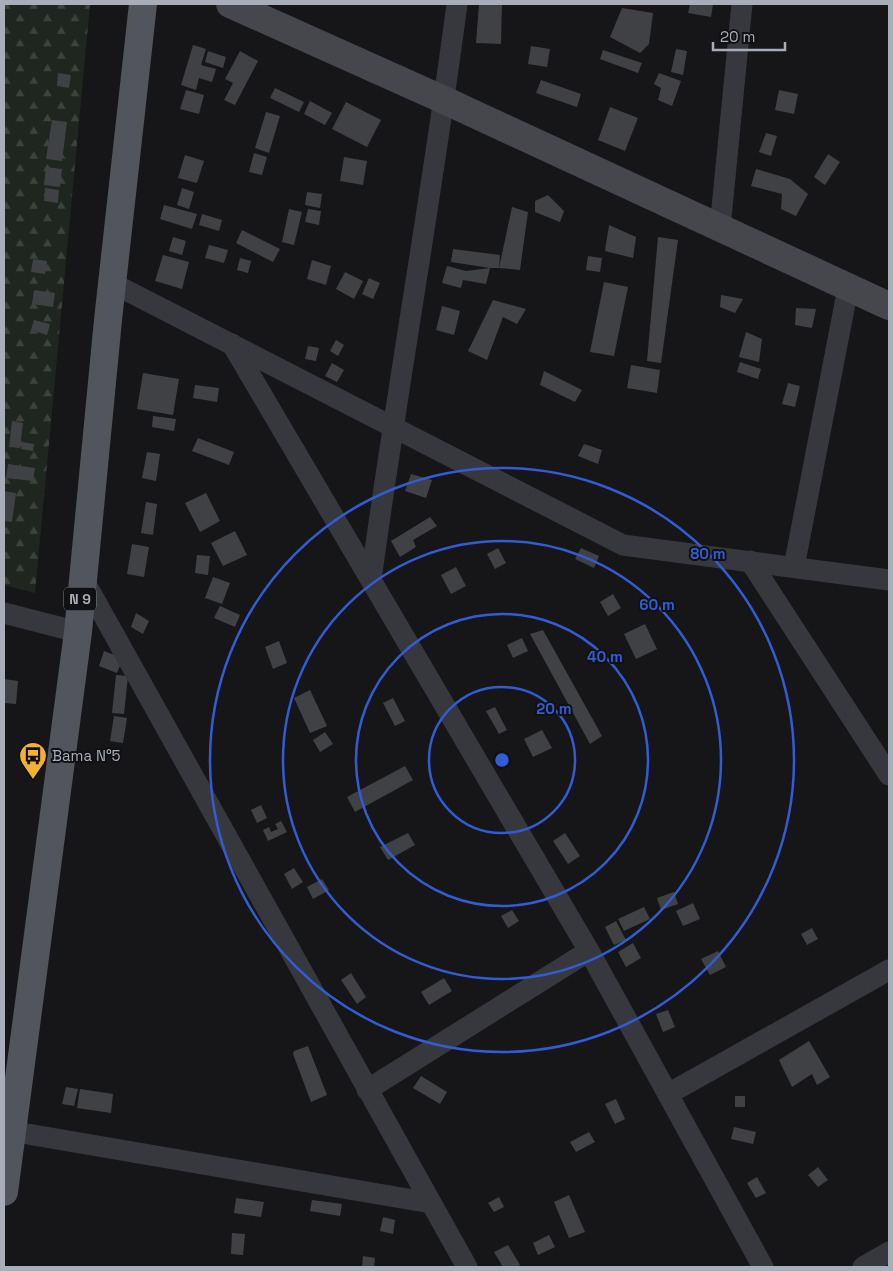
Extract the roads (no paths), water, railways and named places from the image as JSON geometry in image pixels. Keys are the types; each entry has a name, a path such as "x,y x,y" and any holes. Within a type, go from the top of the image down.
{"main road":[{"name":"N 9","path":"4,1192 7,1131 78,632 112,283 143,4"}],"street":[{"path":"230,4 444,100 889,306"},
{"path":"371,580 392,426 444,100 457,4"},
{"path":"720,228 742,4"},
{"path":"112,283 623,545 889,580"},
{"path":"794,567 848,288"},
{"path":"232,344 589,950 763,1267"},
{"path":"750,561 889,775"},
{"path":"82,577 467,1267"},
{"path":"4,613 78,632"},
{"path":"367,1090 589,950"},
{"path":"668,1094 889,970"},
{"path":"7,1131 431,1203"},
{"path":"863,1267 889,1252"}],"place":[{"name":"Bama N°5","path":"33,780"}]}
